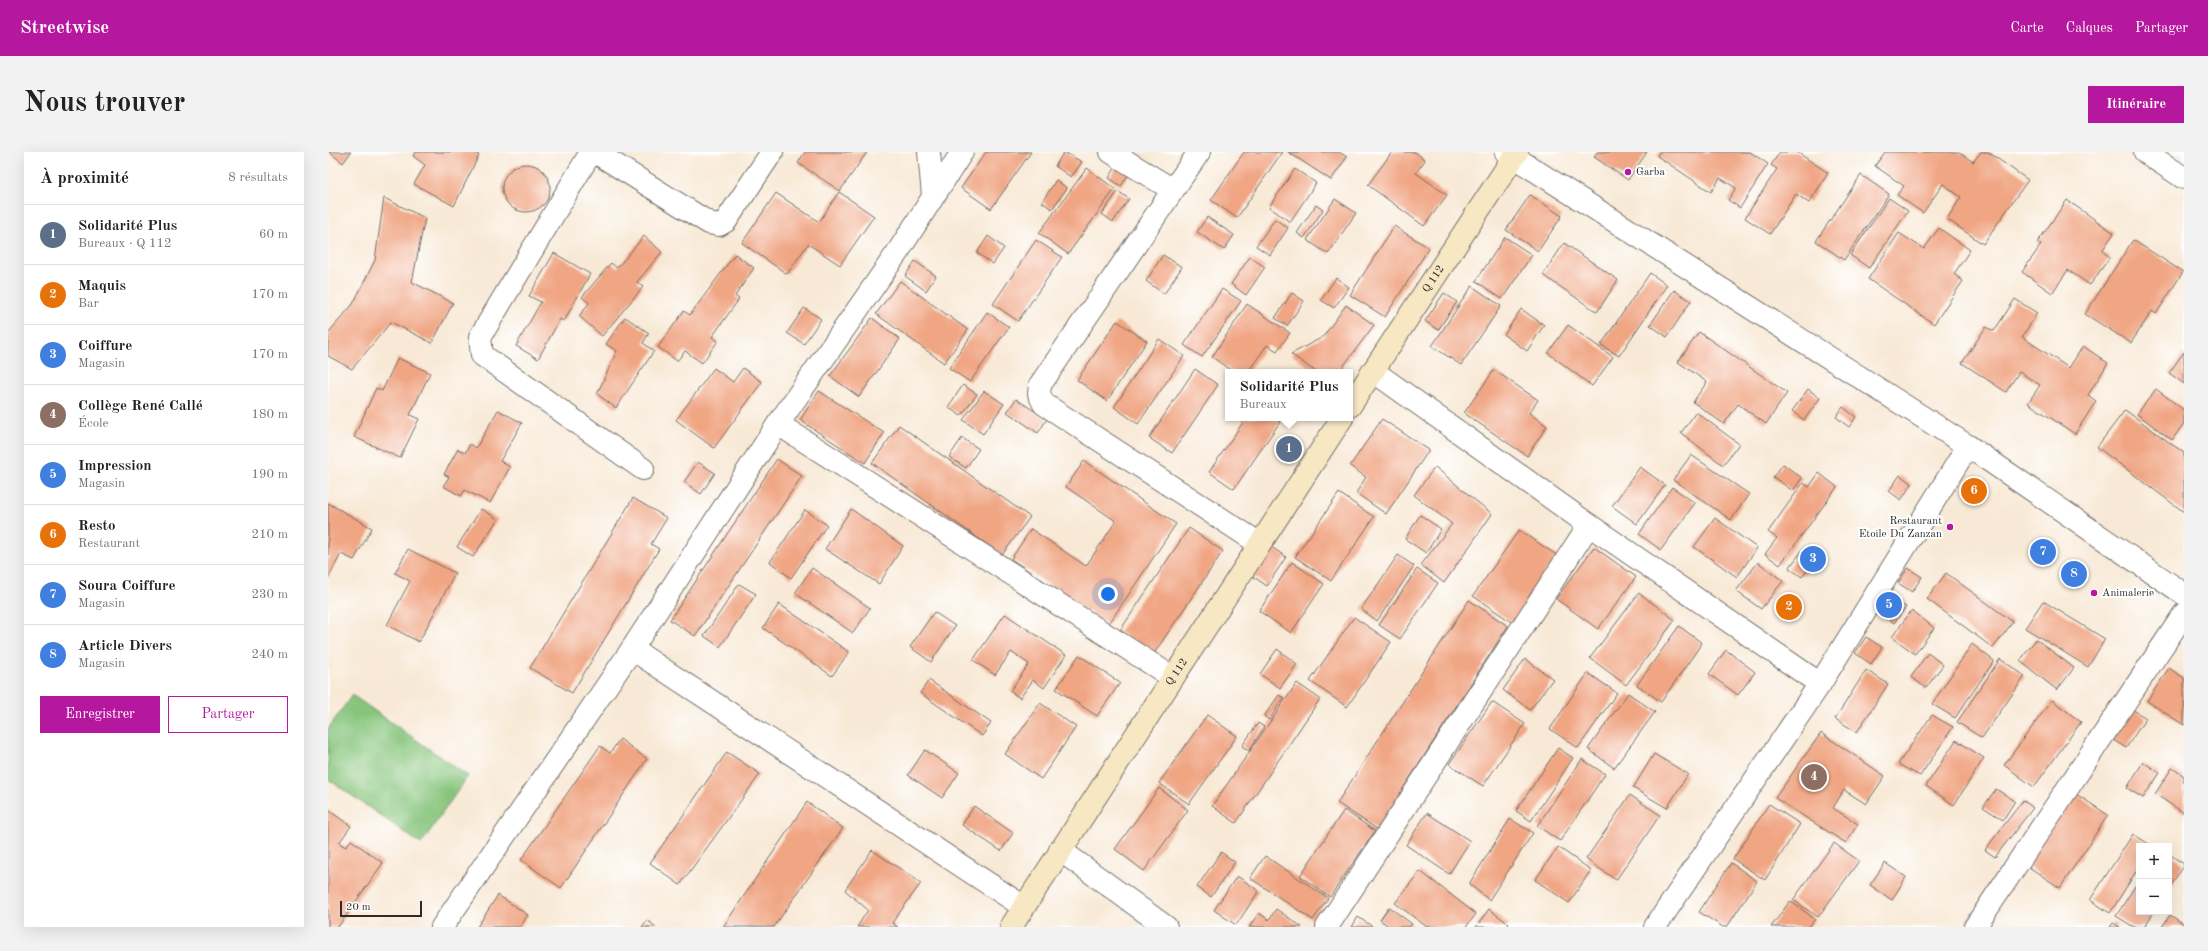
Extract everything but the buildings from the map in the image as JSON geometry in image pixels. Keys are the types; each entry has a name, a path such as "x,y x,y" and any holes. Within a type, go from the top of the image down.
{"street":[{"path":"591,152 480,337 482,354 643,469"},
{"path":"595,152 709,223 719,225 726,221 772,152"},
{"path":"929,152 933,196"},
{"path":"442,927 632,649 778,424 899,250 962,152"},
{"path":"1111,152 1173,190"},
{"path":"1199,152 1040,385 1039,394 1044,404 1260,544"},
{"path":"2144,152 2184,178"},
{"path":"1512,154 1968,446 2184,594"},
{"name":"Q 112","path":"1353,401 1512,154"},
{"path":"1373,370 1589,524 1820,684"},
{"name":"Q 112","path":"1010,927 1340,421"},
{"path":"778,424 1172,677"},
{"path":"1659,926 1820,684 1968,446"},
{"path":"1327,927 1589,524"},
{"path":"1975,927 2184,614"},
{"path":"632,649 1024,907"},
{"path":"1060,850 1166,927"}],"green space":[{"path":"352,695 468,776 421,844 328,779 328,729"}],"place":[{"name":"Garba","path":"1628,172"},
{"name":"Solidarité Plus","path":"1289,449"},
{"name":"Resto","path":"1974,491"},
{"name":"Restaurant Etoile Du Zanzan","path":"1950,527"},
{"name":"Soura Coiffure","path":"2043,552"},
{"name":"Coiffure","path":"1813,559"},
{"name":"Article Divers","path":"2074,574"},
{"name":"Animalerie","path":"2094,593"},
{"name":"Impression","path":"1889,605"},
{"name":"Maquis","path":"1789,607"},
{"name":"Collège René Callé","path":"1814,777"}]}
